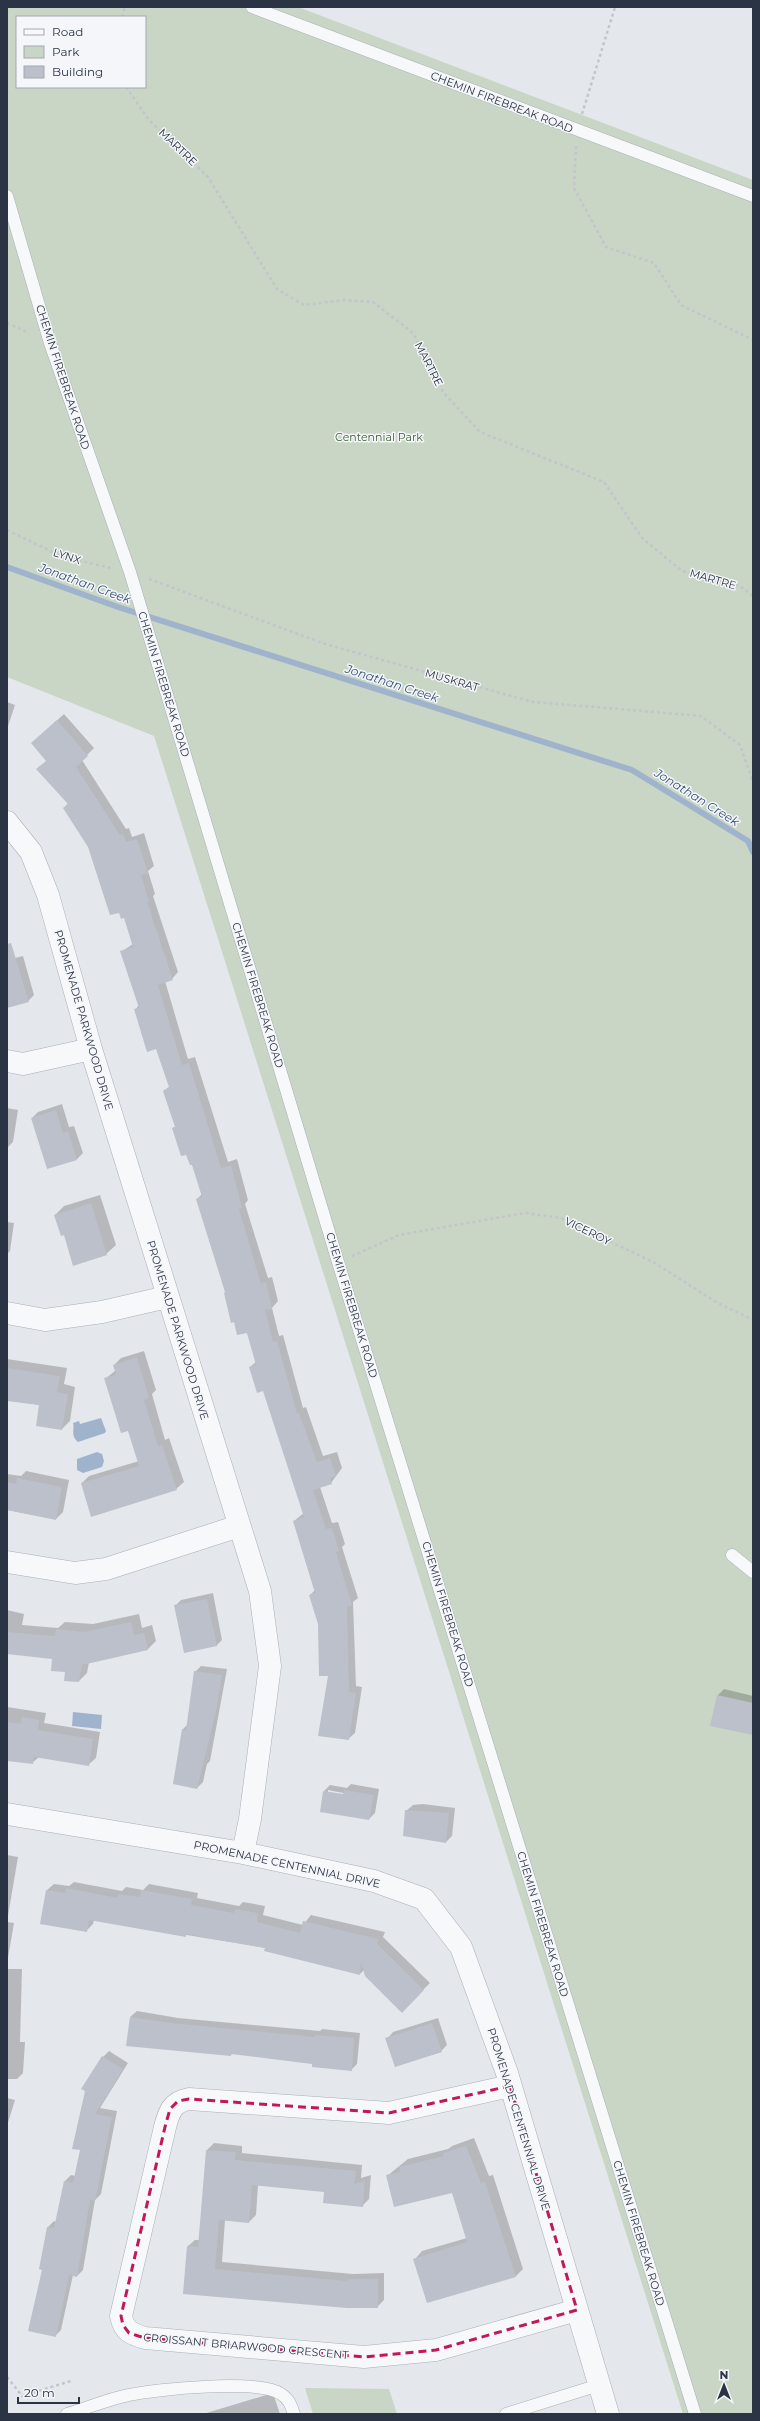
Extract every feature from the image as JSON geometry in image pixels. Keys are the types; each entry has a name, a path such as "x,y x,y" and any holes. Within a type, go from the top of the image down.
{"street":[{"name":"PROMENADE PARKWOOD DRIVE","path":"7,822 31,852 48,895 91,1049 167,1297 260,1591 270,1666 250,1819 243,1853"},
{"path":"7,1061 23,1064 91,1049"},
{"path":"7,1313 45,1320 102,1312 167,1297"},
{"path":"7,1562 75,1573 106,1569 239,1526"},
{"name":"PROMENADE CENTENNIAL DRIVE","path":"7,1814 243,1853 374,1881 424,1899 461,1947 510,2086 608,2414"},
{"name":"CROISSANT BRIARWOOD CRESCENT","path":"510,2086 389,2113 189,2099 178,2101 170,2109 164,2127 121,2316 123,2325 129,2333 145,2338 364,2357 436,2350 577,2310"}],"lane":[{"name":"CHEMIN FIREBREAK ROAD","path":"252,7 753,196"},
{"name":"CHEMIN FIREBREAK ROAD","path":"7,196 50,342 130,572 338,1262 695,2414"},
{"path":"732,1555 753,1572"},
{"path":"506,2414 599,2385"},
{"path":"67,2414 129,2395 177,2389 226,2386 264,2388 280,2393 290,2403 294,2414"}],"path":[{"path":"615,7 577,130 574,188 606,247 654,263 681,305 753,340"},
{"name":"MARTRE","path":"127,88 149,120 208,177 277,288 304,305 344,300 372,302 413,333 444,392 480,432 604,482 642,539 682,571 740,586 753,596"},
{"name":"LYNX","path":"7,530 63,557 130,572"},
{"name":"MUSKRAT","path":"130,572 325,644 533,702 701,716 740,745 753,782"},
{"name":"VICEROY","path":"338,1262 399,1235 524,1213 561,1218 655,1263 716,1302 753,1320"},
{"path":"7,2377 22,2396 72,2381"}],"highlighted area":[{"path":"510,2086 577,2310 436,2350 364,2357 145,2338 129,2333 123,2325 121,2316 165,2127 170,2109 178,2101 189,2099 389,2113"}],"green space":[{"name":"Centennial Park","path":"7,7 298,7 753,180 753,2414 683,2414 154,736 7,677"},
{"path":"305,2388 389,2389 397,2414 313,2414"}],"water":[{"path":"101,1418 106,1431 105,1433 78,1442 73,1434 73,1423 79,1421 80,1424"},
{"path":"97,1452 102,1454 104,1461 102,1467 83,1473 77,1470 77,1459"},
{"path":"73,1712 102,1715 101,1729 72,1726"}],"building":[{"path":"57,720 88,756 76,767 120,835 123,834 126,842 137,839 148,873 141,875 149,901 147,902 173,980 158,985 182,1065 189,1063 221,1168 231,1165 242,1208 239,1209 261,1284 266,1282 272,1309 265,1310 273,1342 277,1341 297,1413 299,1413 317,1462 330,1458 336,1476 330,1478 332,1484 313,1490 326,1529 332,1528 339,1551 336,1552 352,1605 347,1607 349,1692 356,1693 349,1740 318,1736 328,1676 319,1676 318,1624 309,1595 315,1593 293,1521 304,1517 263,1391 257,1393 249,1367 256,1365 247,1333 237,1335 234,1322 231,1323 225,1292 196,1199 202,1197 192,1165 190,1165 186,1155 181,1156 172,1128 175,1127 163,1091 169,1087 156,1049 147,1052 134,1009 139,1008 120,951 133,947 124,918 121,919 119,913 110,915 88,847 63,808 68,804 36,769 46,761 31,743"},
{"path":"11,943 29,1002 7,1008 7,944"},
{"path":"56,1110 63,1133 68,1131 77,1160 47,1169 31,1118"},
{"path":"91,1203 107,1255 73,1266 64,1235 61,1236 54,1215"},
{"path":"137,1357 149,1398 144,1400 158,1446 162,1445 177,1490 91,1517 81,1483 139,1466 128,1431 121,1433 104,1378 116,1375 113,1365"},
{"path":"7,1368 60,1376 57,1392 68,1394 62,1430 36,1426 39,1405 7,1401"},
{"path":"17,1478 62,1487 56,1520 7,1510 7,1482 16,1484"},
{"path":"207,1599 217,1646 184,1653 174,1605"},
{"path":"131,1622 134,1635 144,1633 148,1650 82,1665 79,1682 64,1681 65,1672 51,1671 52,1659 7,1654 7,1632 55,1636 56,1629 84,1632"},
{"path":"194,1671 222,1675 217,1707 197,1789 173,1784 182,1729 186,1730"},
{"path":"717,1695 753,1703 753,1735 710,1726"},
{"path":"22,1717 39,1720 38,1730 93,1739 89,1766 34,1757 33,1764 7,1761 7,1722 21,1724"},
{"path":"344,1790 374,1795 369,1820 320,1812 323,1791 343,1794"},
{"path":"405,1810 449,1813 446,1843 403,1836"},
{"path":"66,1888 118,1898 118,1894 140,1897 141,1890 192,1899 191,1905 234,1913 235,1909 258,1913 257,1922 300,1933 303,1921 378,1939 377,1944 424,1990 402,2013 365,1976 361,1963 360,1975 264,1951 265,1948 186,1934 186,1937 89,1920 87,1932 40,1924 46,1890 65,1893"},
{"path":"130,2017 171,2023 315,2037 315,2035 354,2038 352,2071 312,2067 312,2064 231,2054 231,2056 126,2046"},
{"path":"432,2023 442,2052 395,2067 385,2038"},
{"path":"102,2056 123,2069 95,2114 112,2117 95,2201 90,2200 77,2277 69,2275 56,2337 28,2331 42,2270 39,2269 47,2227 54,2228 64,2181 73,2183 80,2150 72,2149 85,2091 81,2089"},
{"path":"466,2146 481,2183 485,2182 516,2277 427,2303 413,2259 467,2242 452,2193 394,2207 386,2175 400,2172 399,2167 444,2156 443,2153"},
{"path":"206,2150 236,2152 235,2160 356,2171 354,2184 365,2181 363,2207 323,2203 324,2192 252,2185 249,2223 219,2220 215,2269 347,2281 347,2279 378,2279 378,2308 347,2308 183,2294 187,2246 198,2247"}],"waterway":[{"name":"Jonathan Creek","path":"7,567 118,607 632,770 748,841 753,852"}]}
